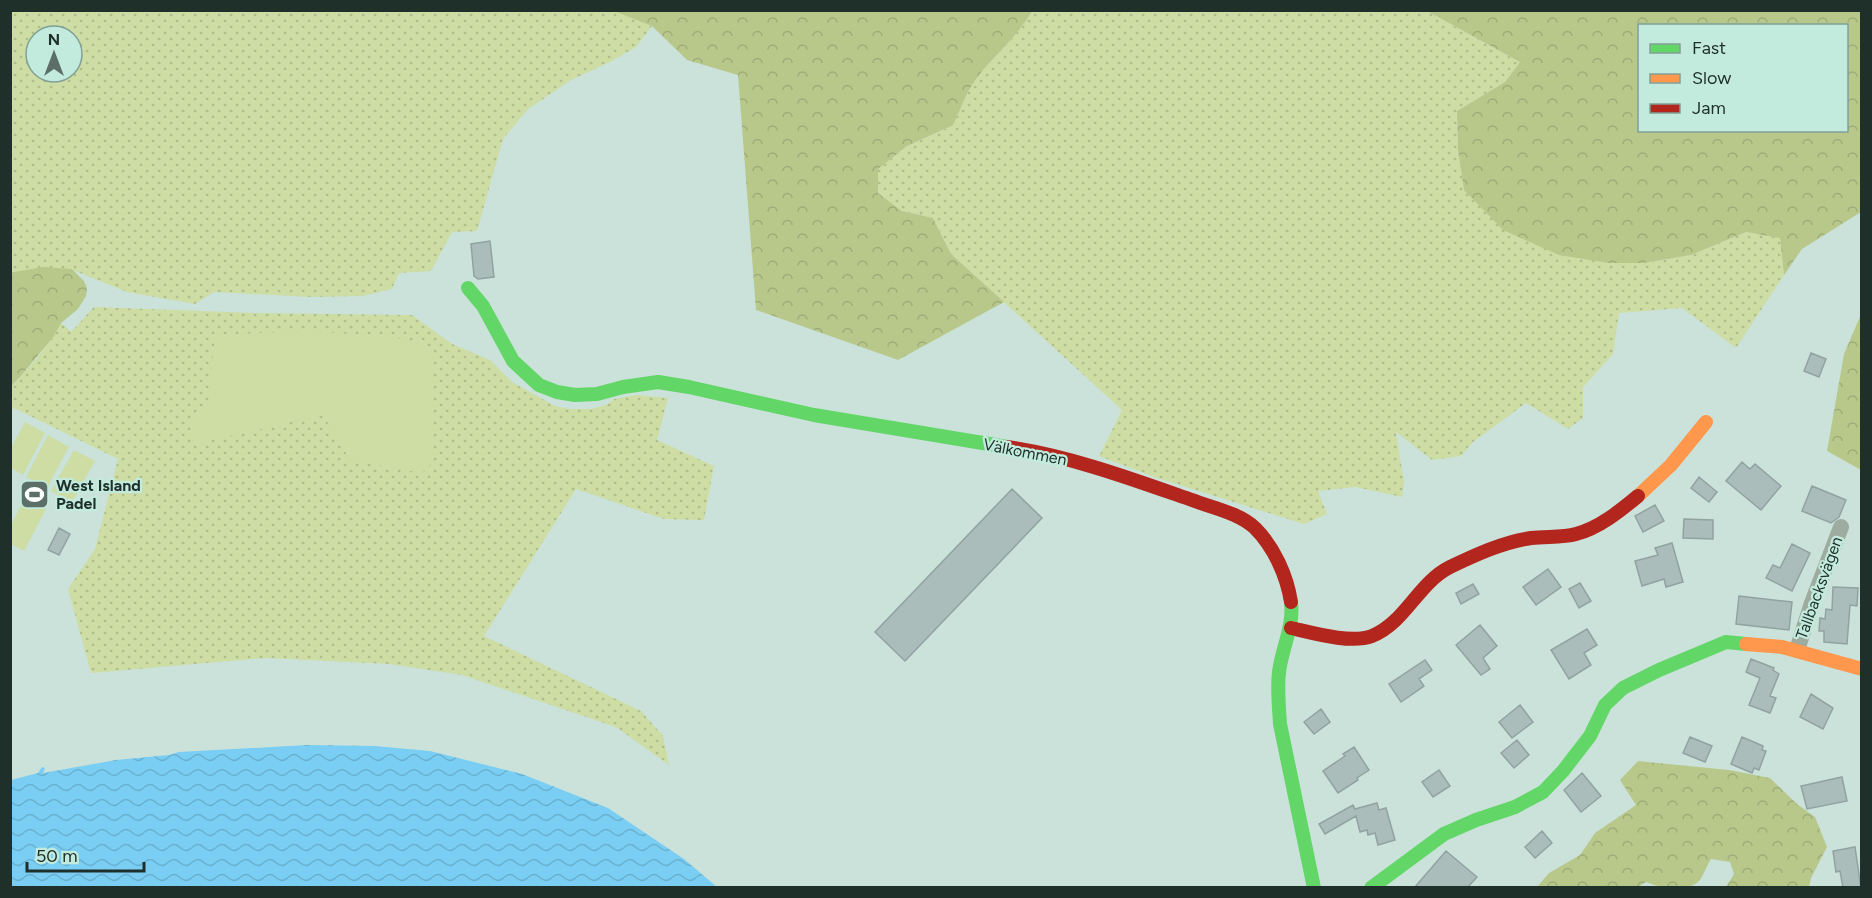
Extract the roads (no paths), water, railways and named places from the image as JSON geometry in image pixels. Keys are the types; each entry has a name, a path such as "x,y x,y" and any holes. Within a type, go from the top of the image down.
{"street":[{"name":"Välkommen","path":"468,288 483,306 513,361 539,385 557,392 575,395 597,394 632,385 658,382 814,415 1041,452 1146,484 1237,516 1255,528 1278,559 1292,611 1291,628 1279,672 1278,699 1280,724 1314,888"},
{"path":"1291,628 1360,639 1372,636 1388,626 1431,580 1445,570 1509,544 1531,538 1578,534 1607,519 1638,496 1679,456 1706,422"},
{"name":"Tallbacksvägen","path":"1797,650 1812,603 1841,528"},
{"name":"Tallbacksvägen","path":"1371,888 1444,834 1515,807 1543,792 1563,771 1590,736 1605,705 1623,688 1659,670 1726,642 1776,645 1860,664"}],"water":[{"path":"308,745 375,746 430,751 522,774 608,808 684,859 717,887 11,887 11,780 38,773 42,767 45,768 43,773 179,752"}],"place":[{"name":"West Island Padel","path":"35,494"}]}
